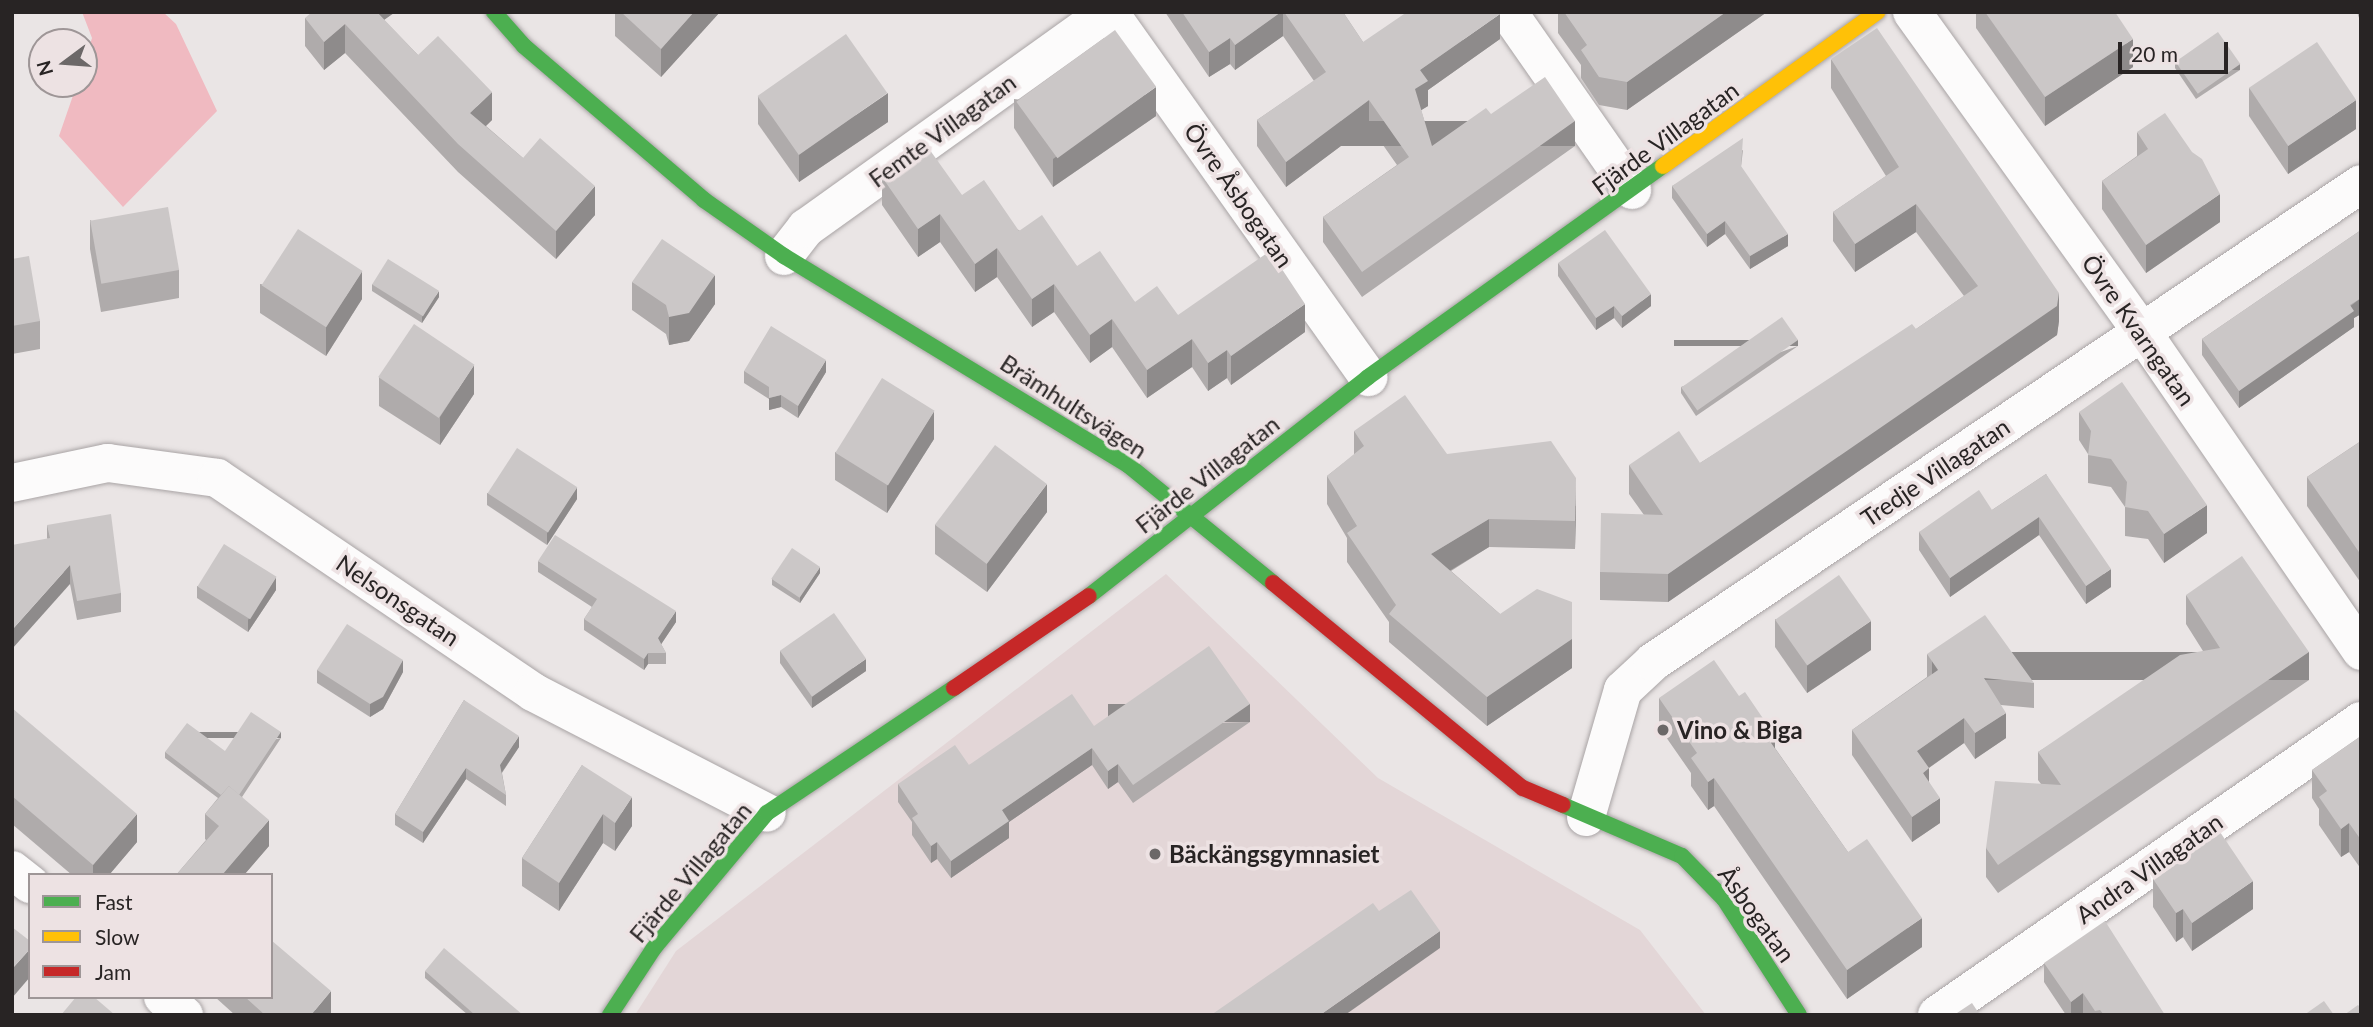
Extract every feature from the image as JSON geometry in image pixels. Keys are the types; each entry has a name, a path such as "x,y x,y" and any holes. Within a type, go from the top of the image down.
{"street":[{"name":"Brämhultsvägen","path":"494,12 524,46 602,116 704,201 784,256 1128,465 1523,788 1586,817 1630,833"},
{"name":"Femte Villagatan","path":"784,256 806,228 1108,12"},
{"name":"Övre Åsbogatan","path":"1108,12 1368,377"},
{"path":"1508,12 1632,190"},
{"name":"Fjärde Villagatan","path":"610,1015 654,948 767,813 1082,602 1368,377 1877,12"},
{"name":"Övre Kvarngatan","path":"1912,12 2142,332 2361,650"},
{"name":"Tredje Villagatan","path":"1586,817 1623,690 1653,662 2361,184"},
{"name":"Nelsonsgatan","path":"12,483 108,463 217,478 533,692 767,813"},
{"name":"Andra Villagatan","path":"1937,1015 2361,721"},
{"name":"Åsbogatan","path":"1630,833 1682,856 1724,899 1800,1015"},
{"path":"12,870 28,882"},
{"path":"165,999 184,1015"}],"shaded area":[{"path":"82,12 163,12 176,24 217,111 123,207 59,136 72,98 98,98 98,28 88,28"},
{"name":"Bäckängsgymnasiet","path":"1166,574 1378,778 1640,930 1706,1015 635,1015 676,951"}],"building":[{"path":"312,12 377,12 418,55 438,36 492,92 470,113 523,158 540,138 595,186 556,231 458,144 345,24 324,42 305,18"},
{"path":"621,12 694,12 661,49"},
{"path":"1182,12 1281,12 1235,45 1230,38 1209,52"},
{"path":"1284,12 1343,12 1363,42 1407,12 1499,12 1500,14 1420,70 1428,81 1415,89 1432,146 1486,108 1491,114 1545,77 1575,121 1362,272 1323,217 1409,157 1369,100 1286,162 1257,120 1326,72"},
{"path":"1564,12 1726,12 1627,82 1599,77 1581,50 1587,45"},
{"path":"1985,12 2115,12 2133,39 2045,97"},
{"path":"1877,28 2059,293 2057,306 1668,574 1600,572 1601,513 1663,515 1629,465 1679,431 1700,463 1912,324 1916,329 1978,286 1916,204 1855,244 1833,212 1899,167 1831,59"},
{"path":"1115,30 1156,87 1057,158 1016,102"},
{"path":"2218,32 2240,64 2198,94 2175,62"},
{"path":"846,34 887,93 799,155 758,96"},
{"path":"2317,42 2356,100 2288,146 2249,88"},
{"path":"2165,113 2192,152 2202,159 2220,194 2146,245 2102,181 2148,149 2137,132"},
{"path":"1743,138 1741,166 1788,234 1750,256 1725,221 1707,234 1672,186"},
{"path":"927,146 962,195 984,180 1019,231 1042,215 1077,266 1100,251 1135,302 1157,286 1178,315 1270,251 1305,304 1231,356 1227,350 1208,363 1192,339 1147,370 1112,319 1090,335 1054,284 1032,299 997,248 975,264 940,214 918,229 882,177"},
{"path":"168,207 179,270 101,284 90,221"},
{"path":"298,229 363,271 326,327 262,285"},
{"path":"1605,230 1651,294 1622,316 1614,306 1596,318 1558,263"},
{"path":"2361,230 2361,298 2350,305 2354,311 2239,391 2202,339"},
{"path":"662,239 715,275 689,313 669,317 666,305 632,282"},
{"path":"29,256 40,321 12,326 12,259"},
{"path":"388,259 439,291 423,316 372,284"},
{"path":"1782,317 1798,340 1697,410 1681,388"},
{"path":"414,324 475,365 439,418 378,377"},
{"path":"771,326 826,360 798,406 781,395 769,398 769,387 744,371"},
{"path":"882,378 935,411 888,485 835,453"},
{"path":"2122,382 2207,505 2164,534 2148,511 2125,507 2127,482 2111,459 2088,455 2091,431 2079,412"},
{"path":"1405,395 1447,454 1551,441 1576,478 1575,521 1489,519 1431,554 1500,614 1537,589 1572,602 1572,639 1487,697 1389,614 1396,605 1347,533 1357,526 1327,476 1364,446 1354,431"},
{"path":"2361,441 2361,555 2307,477"},
{"path":"995,445 1047,484 987,564 935,525"},
{"path":"517,448 577,487 548,533 488,493"},
{"path":"2046,474 2111,569 2086,586 2039,517 1950,578 1919,532 1979,490 1992,510"},
{"path":"111,514 121,593 77,601 70,565 12,630 12,545 50,538 47,525"},
{"path":"555,535 676,611 658,638 666,653 648,653 644,659 584,619 597,599 538,561"},
{"path":"224,544 277,577 250,619 198,586"},
{"path":"792,548 820,567 799,598 771,579"},
{"path":"2242,556 2309,652 1998,865 1986,848 1995,781 2061,785 2038,752 2180,655 2220,648 2186,595"},
{"path":"1839,575 1871,621 1807,666 1775,620"},
{"path":"834,613 866,659 812,697 780,651"},
{"path":"1985,615 2034,683 1984,678 2006,713 1975,733 1964,718 1917,751 1929,768 1923,773 1940,798 1912,817 1852,730 1938,670 1927,654"},
{"path":"347,624 403,660 383,697 370,704 317,670"},
{"path":"1209,646 1250,704 1133,785 1118,764 1108,771 1092,748 1002,810 1009,821 951,861 937,842 931,846 912,818 918,814 898,784 955,745 969,765 1072,694 1094,726"},
{"path":"1714,660 1739,696 1745,692 1775,736 1769,740 1848,852 1867,839 1922,918 1847,970 1714,778 1708,782 1691,758 1697,753 1659,698"},
{"path":"464,700 519,736 500,765 506,795 466,768 423,832 395,814"},
{"path":"12,708 137,814 93,865 12,796"},
{"path":"251,712 281,732 239,795 229,786 221,795 165,752 187,723 225,751"},
{"path":"2361,736 2361,840 2349,823 2341,829 2319,797 2327,791 2312,770"},
{"path":"582,765 632,797 615,823 603,814 559,883 522,858"},
{"path":"229,786 269,820 224,873 178,873 219,826 205,814"},
{"path":"2220,832 2253,881 2192,923 2183,909 2176,913 2153,879"},
{"path":"1411,890 1440,931 1320,1015 1211,1015 1373,903 1379,911"},
{"path":"2105,921 2165,1015 2104,1015 2100,1010 2095,1011 2083,993 2071,1002 2044,963"},
{"path":"12,927 28,939 28,951 12,969"},
{"path":"273,942 331,991 311,1015 265,1015 247,999 273,999"},
{"path":"444,948 523,1015 475,1015 425,971"},
{"path":"74,999 96,999 115,1015 61,1015"},
{"path":"2324,1001 2334,1015 2304,1015"},
{"path":"1972,1003 1980,1015 1954,1015"},
{"path":"2358,1005 2361,1015 2344,1015"}],"traffic: fast":[{"path":"494,12 524,46 704,200 784,256 1128,465 1273,583"},
{"path":"1089,596 1368,377 1663,166"},
{"path":"610,1015 654,948 767,813 954,688"},
{"path":"1563,805 1682,856 1724,899 1799,1015"}],"traffic: slow":[{"path":"1663,166 1877,12"}],"traffic: jam":[{"path":"1273,583 1523,788 1563,805"},
{"path":"954,688 1089,596"}],"place":[{"name":"Vino & Biga","path":"1663,730"},
{"name":"Bäckängsgymnasiet","path":"1155,854"}]}
